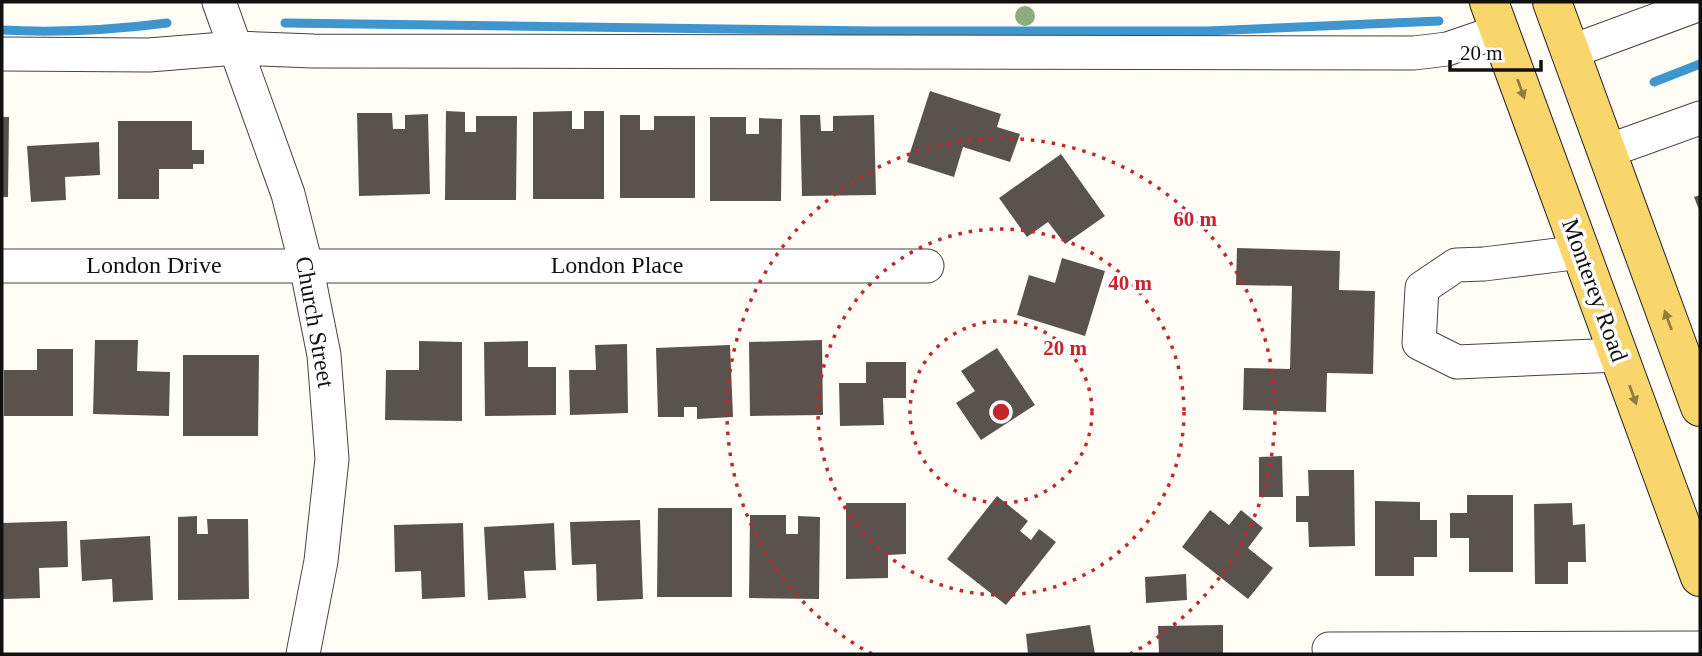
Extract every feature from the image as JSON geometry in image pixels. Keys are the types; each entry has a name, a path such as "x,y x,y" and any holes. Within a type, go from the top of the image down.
{"main road":[{"path":"1552,2 1700,407"},
{"name":"Monterey Road","path":"1495,17 1700,578"}],"street":[{"name":"Church Street","path":"219,2 288,194 324,355 332,459 321,561 303,654"},
{"path":"1570,52 1700,4"},
{"path":"2,54 149,55 236,48 313,51 1415,53 1447,49 1495,17"},
{"path":"1605,152 1700,118"},
{"path":"1581,252 1456,265 1422,288 1419,343 1457,362 1618,355"},
{"name":"London Place","path":"306,265 927,266"},
{"name":"London Drive","path":"2,266 306,265"},
{"path":"1329,649 1700,648"}],"building":[{"path":"930,91 1001,114 997,127 1020,134 1010,162 963,147 954,177 907,162"},
{"path":"446,111 465,112 465,132 476,132 476,116 517,116 516,200 445,200"},
{"path":"572,111 572,129 584,129 584,111 604,111 604,199 533,199 533,112"},
{"path":"357,113 392,113 393,129 405,129 405,115 428,114 430,194 359,196"},
{"path":"620,115 640,115 640,130 654,130 654,116 695,116 695,198 620,198"},
{"path":"800,115 820,115 821,131 833,131 833,116 874,115 876,195 802,196"},
{"path":"2,117 9,117 8,197 2,197"},
{"path":"710,117 746,117 746,134 759,134 759,118 782,119 781,201 710,201"},
{"path":"118,121 192,121 192,150 204,150 204,164 193,164 193,169 159,169 159,199 118,199"},
{"path":"99,142 100,175 65,177 66,200 31,202 27,146"},
{"path":"1061,154 1105,216 1065,244 1048,222 1027,237 999,198"},
{"path":"1700,195 1700,212 1694,197"},
{"path":"1237,248 1340,251 1339,290 1375,291 1373,374 1327,373 1326,412 1243,410 1244,368 1290,369 1292,286 1236,285"},
{"path":"1062,258 1105,271 1085,336 1017,315 1029,275 1055,283"},
{"path":"95,340 138,340 137,371 170,372 169,416 93,414"},
{"path":"822,340 823,415 750,416 749,342"},
{"path":"419,341 462,342 462,421 385,420 386,370 419,370"},
{"path":"528,341 528,367 556,367 556,415 485,416 484,342"},
{"path":"627,344 628,413 570,415 569,370 596,370 595,345"},
{"path":"730,345 733,417 697,419 697,407 684,407 684,417 658,417 656,348"},
{"path":"997,348 1035,405 981,440 956,403 975,391 961,371"},
{"path":"37,349 73,349 73,416 4,416 4,370 37,370"},
{"path":"183,355 259,355 258,436 183,436"},
{"path":"866,362 906,362 906,398 883,398 884,425 840,426 839,383 866,383"},
{"path":"1282,456 1283,497 1259,497 1259,457"},
{"path":"1308,470 1354,470 1355,546 1309,547 1308,522 1296,522 1296,496 1309,496"},
{"path":"1467,495 1513,495 1513,572 1469,572 1469,538 1450,538 1450,513 1467,513"},
{"path":"997,496 1028,521 1020,531 1031,540 1039,529 1056,542 1006,605 947,559"},
{"path":"1375,501 1420,502 1420,520 1437,520 1437,557 1414,557 1414,576 1375,576"},
{"path":"846,503 906,503 906,554 888,555 888,578 846,579"},
{"path":"1572,503 1573,525 1585,524 1586,562 1568,562 1568,584 1535,584 1534,504"},
{"path":"658,508 732,508 732,597 657,597"},
{"path":"1210,510 1229,525 1241,510 1263,528 1248,548 1273,568 1248,599 1182,547"},
{"path":"750,515 786,515 786,534 798,534 798,516 820,517 819,599 749,598"},
{"path":"197,516 197,534 208,534 207,519 248,519 249,599 178,600 178,517"},
{"path":"640,520 643,599 597,601 596,564 572,565 570,522"},
{"path":"67,521 68,567 39,568 40,598 2,599 2,523"},
{"path":"463,523 465,597 422,599 421,571 395,572 394,525"},
{"path":"554,523 556,570 524,571 526,598 488,600 484,527"},
{"path":"150,536 153,600 113,602 112,579 82,581 80,540"},
{"path":"1186,574 1187,600 1146,603 1145,577"},
{"path":"1090,625 1095,654 1028,654 1026,634"},
{"path":"1223,625 1223,654 1159,654 1158,626"}],"waterway":[{"path":"285,23 874,31 1208,31 1439,21"},
{"path":"2,30 84,30 167,23"},
{"path":"1654,82 1700,64"}]}
